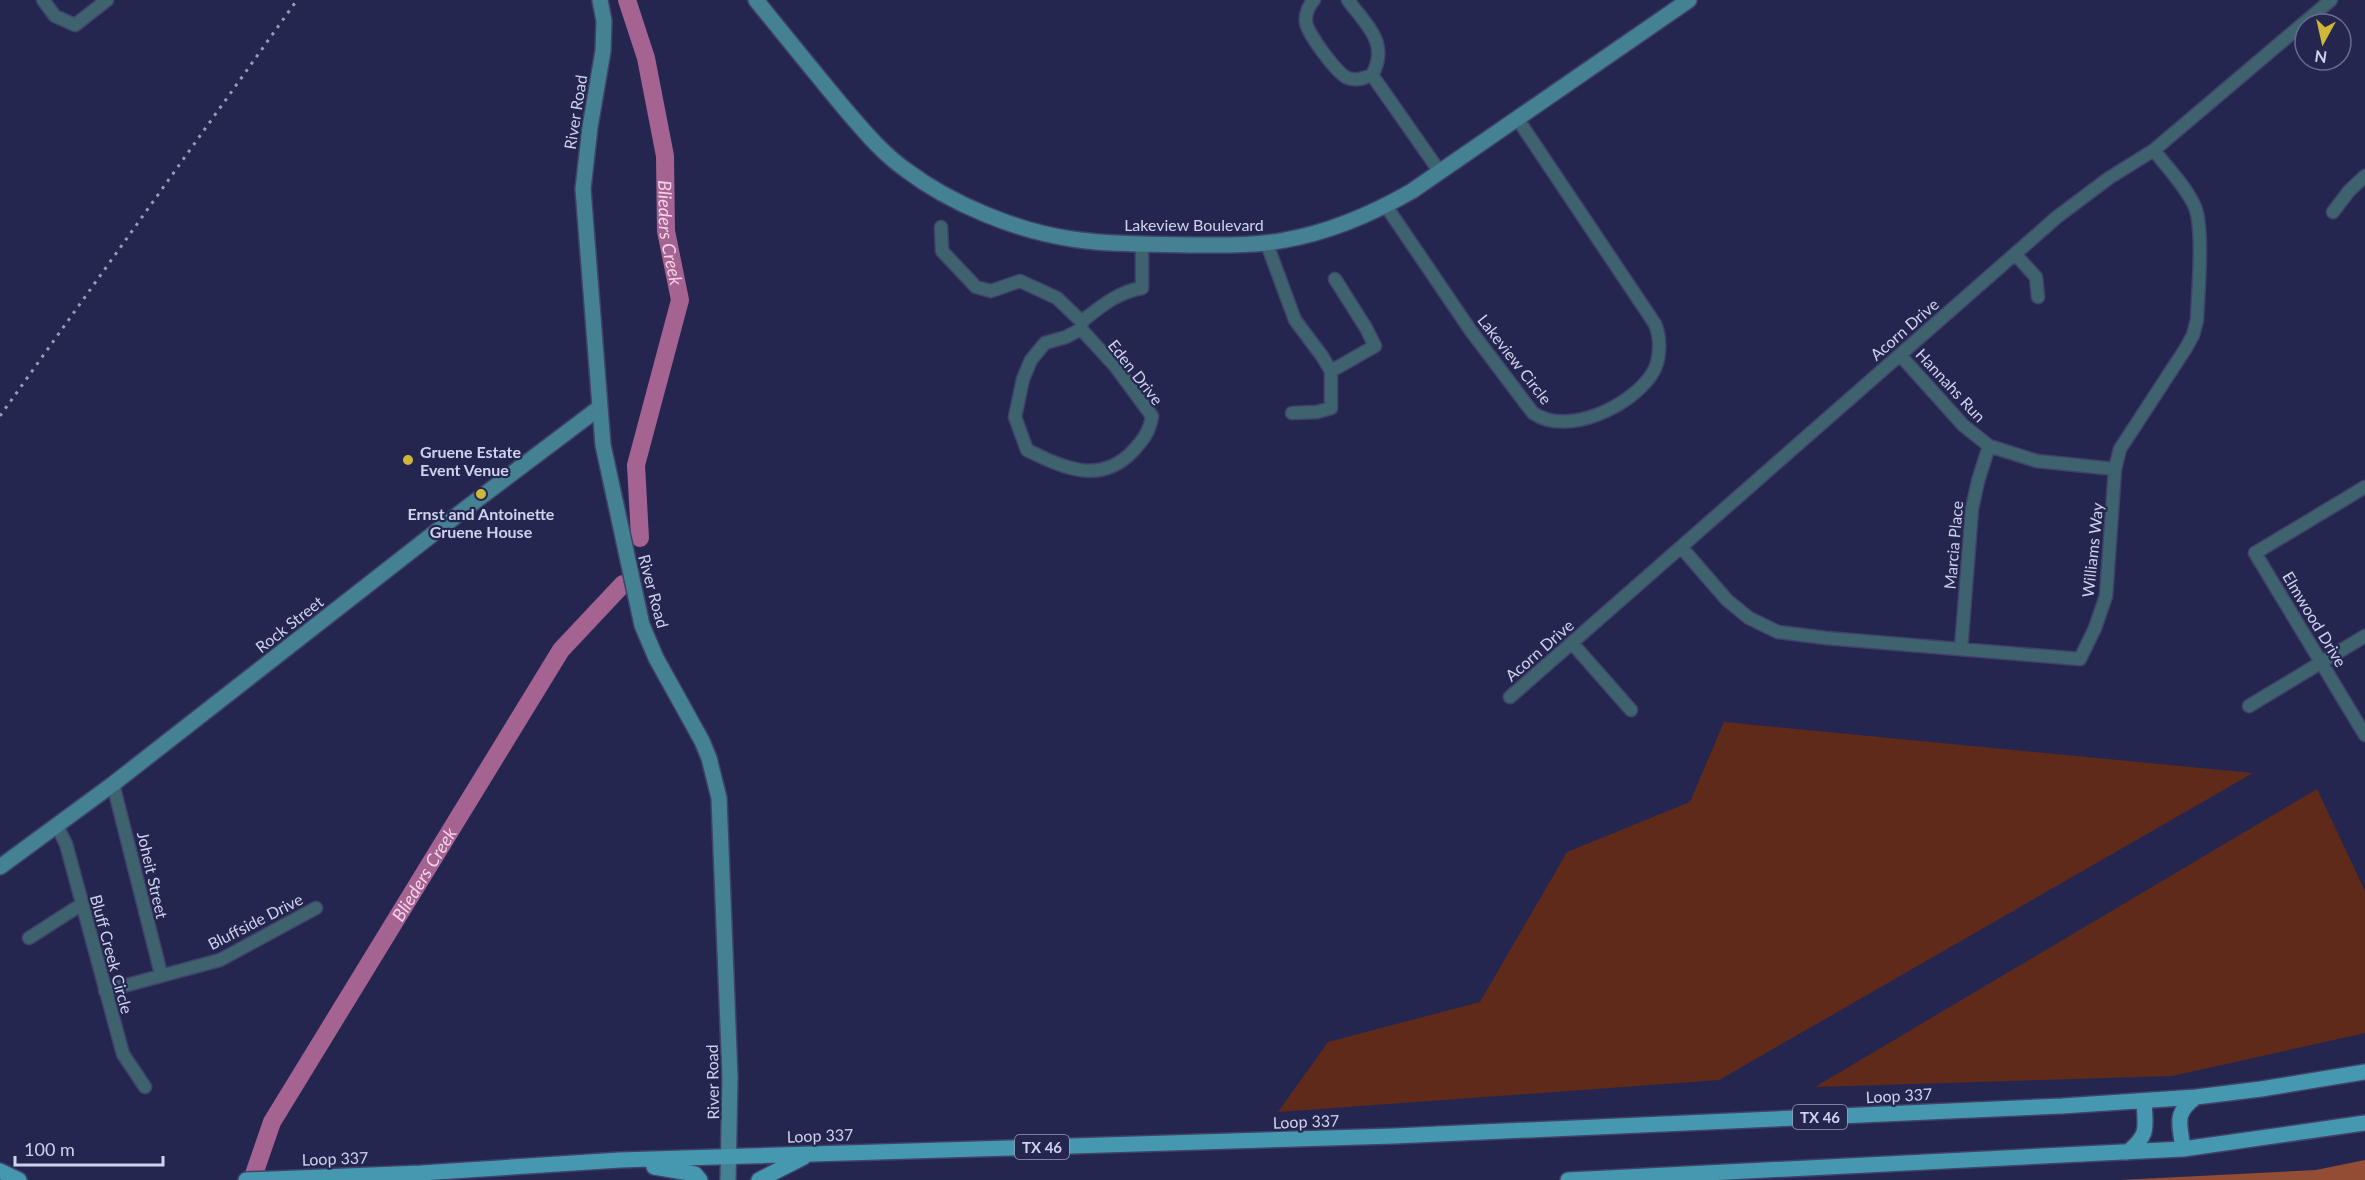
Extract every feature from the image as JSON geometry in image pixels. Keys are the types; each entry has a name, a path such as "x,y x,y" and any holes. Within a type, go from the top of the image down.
{"main road":[{"name":"Loop 337","path":"246,1180 812,1153 1127,1146 1383,1137 2144,1101 2261,1089 2365,1072"},
{"path":"2183,1149 2180,1117 2184,1106 2196,1097"},
{"path":"2128,1152 2145,1133 2144,1101"},
{"path":"1568,1180 2183,1149 2365,1123"},
{"path":"759,1180 812,1153"},
{"path":"610,1161 683,1171 695,1174 700,1180"},
{"path":"0,1172 19,1180"}],"street":[{"path":"43,0 55,16 75,25 106,0"},
{"name":"River Road","path":"600,0 604,21 603,51 582,189 599,408 605,459 642,625 656,658 702,741 709,758 719,798 730,1066 728,1180"},
{"name":"Lakeview Boulevard","path":"756,0 862,129 893,160 908,172 970,207 1036,231 1074,239 1207,245 1267,244 1330,229 1386,206 1440,172 1689,0"},
{"path":"1314,0 1307,11 1306,22 1309,33 1342,75 1358,80 1372,75 1377,67 1379,45 1375,35 1348,0"},
{"name":"Acorn Drive","path":"1510,697 2057,217 2109,178 2154,150 2331,0"},
{"path":"1372,75 1440,172"},
{"name":"Lakeview Circle","path":"1386,206 1471,331 1533,413 1546,420 1564,422 1582,420 1630,397 1653,372 1659,351 1659,332 1656,324 1518,118"},
{"name":"Williams Way","path":"1681,547 1727,600 1749,618 1778,632 2080,659 2095,628 2106,596 2115,469 2120,449 2186,348 2197,320 2199,224 2196,208 2154,150"},
{"path":"2333,212 2349,191 2365,176"},
{"name":"Eden Drive","path":"941,227 942,251 976,287 991,291 1020,281 1057,298 1081,325 1115,366 1152,416 1150,429 1129,455 1117,464 1096,472 1062,467 1027,450 1015,417 1023,379 1031,360 1045,343 1066,337 1081,325 1115,296 1142,288 1142,243"},
{"path":"1267,244 1295,320 1323,356 1331,371 1331,408 1317,412 1292,413"},
{"path":"2015,254 2036,277 2038,297"},
{"path":"1331,371 1374,346 1366,328 1335,279"},
{"name":"Hannahs Run","path":"1900,355 1963,425 1989,446 2037,461 2115,469"},
{"name":"Rock Street","path":"0,867 113,784 465,509 599,408"},
{"name":"Marcia Place","path":"1961,649 1973,502 1989,446"},
{"name":"Elmwood Drive","path":"2365,487 2254,553 2365,735"},
{"path":"2249,706 2365,636"},
{"path":"1572,643 1631,710"},
{"name":"Joheit Street","path":"113,784 161,974"},
{"name":"Bluff Creek Circle","path":"57,826 66,844 123,1054 145,1087"},
{"path":"29,938 82,904"},
{"name":"Bluffside Drive","path":"105,991 161,974 220,960 316,908"}],"shaded area":[{"path":"1724,722 2253,773 1719,1080 1278,1112 1328,1042 1480,1002 1567,852 1690,802"},
{"path":"2317,789 2365,891 2365,1033 2172,1076 1815,1087"},
{"path":"2365,1160 2365,1180 2120,1180 2316,1170"}],"waterway":[{"name":"Blieders Creek","path":"627,0 646,58 665,156 666,231 680,300 636,465 640,538"},
{"name":"Blieders Creek","path":"252,1180 272,1122 561,650 623,584"}],"railway":[{"path":"0,416 297,0"}],"place":[{"name":"Gruene Estate Event Venue","path":"408,460"},
{"name":"Ernst and Antoinette Gruene House","path":"481,494"}]}
